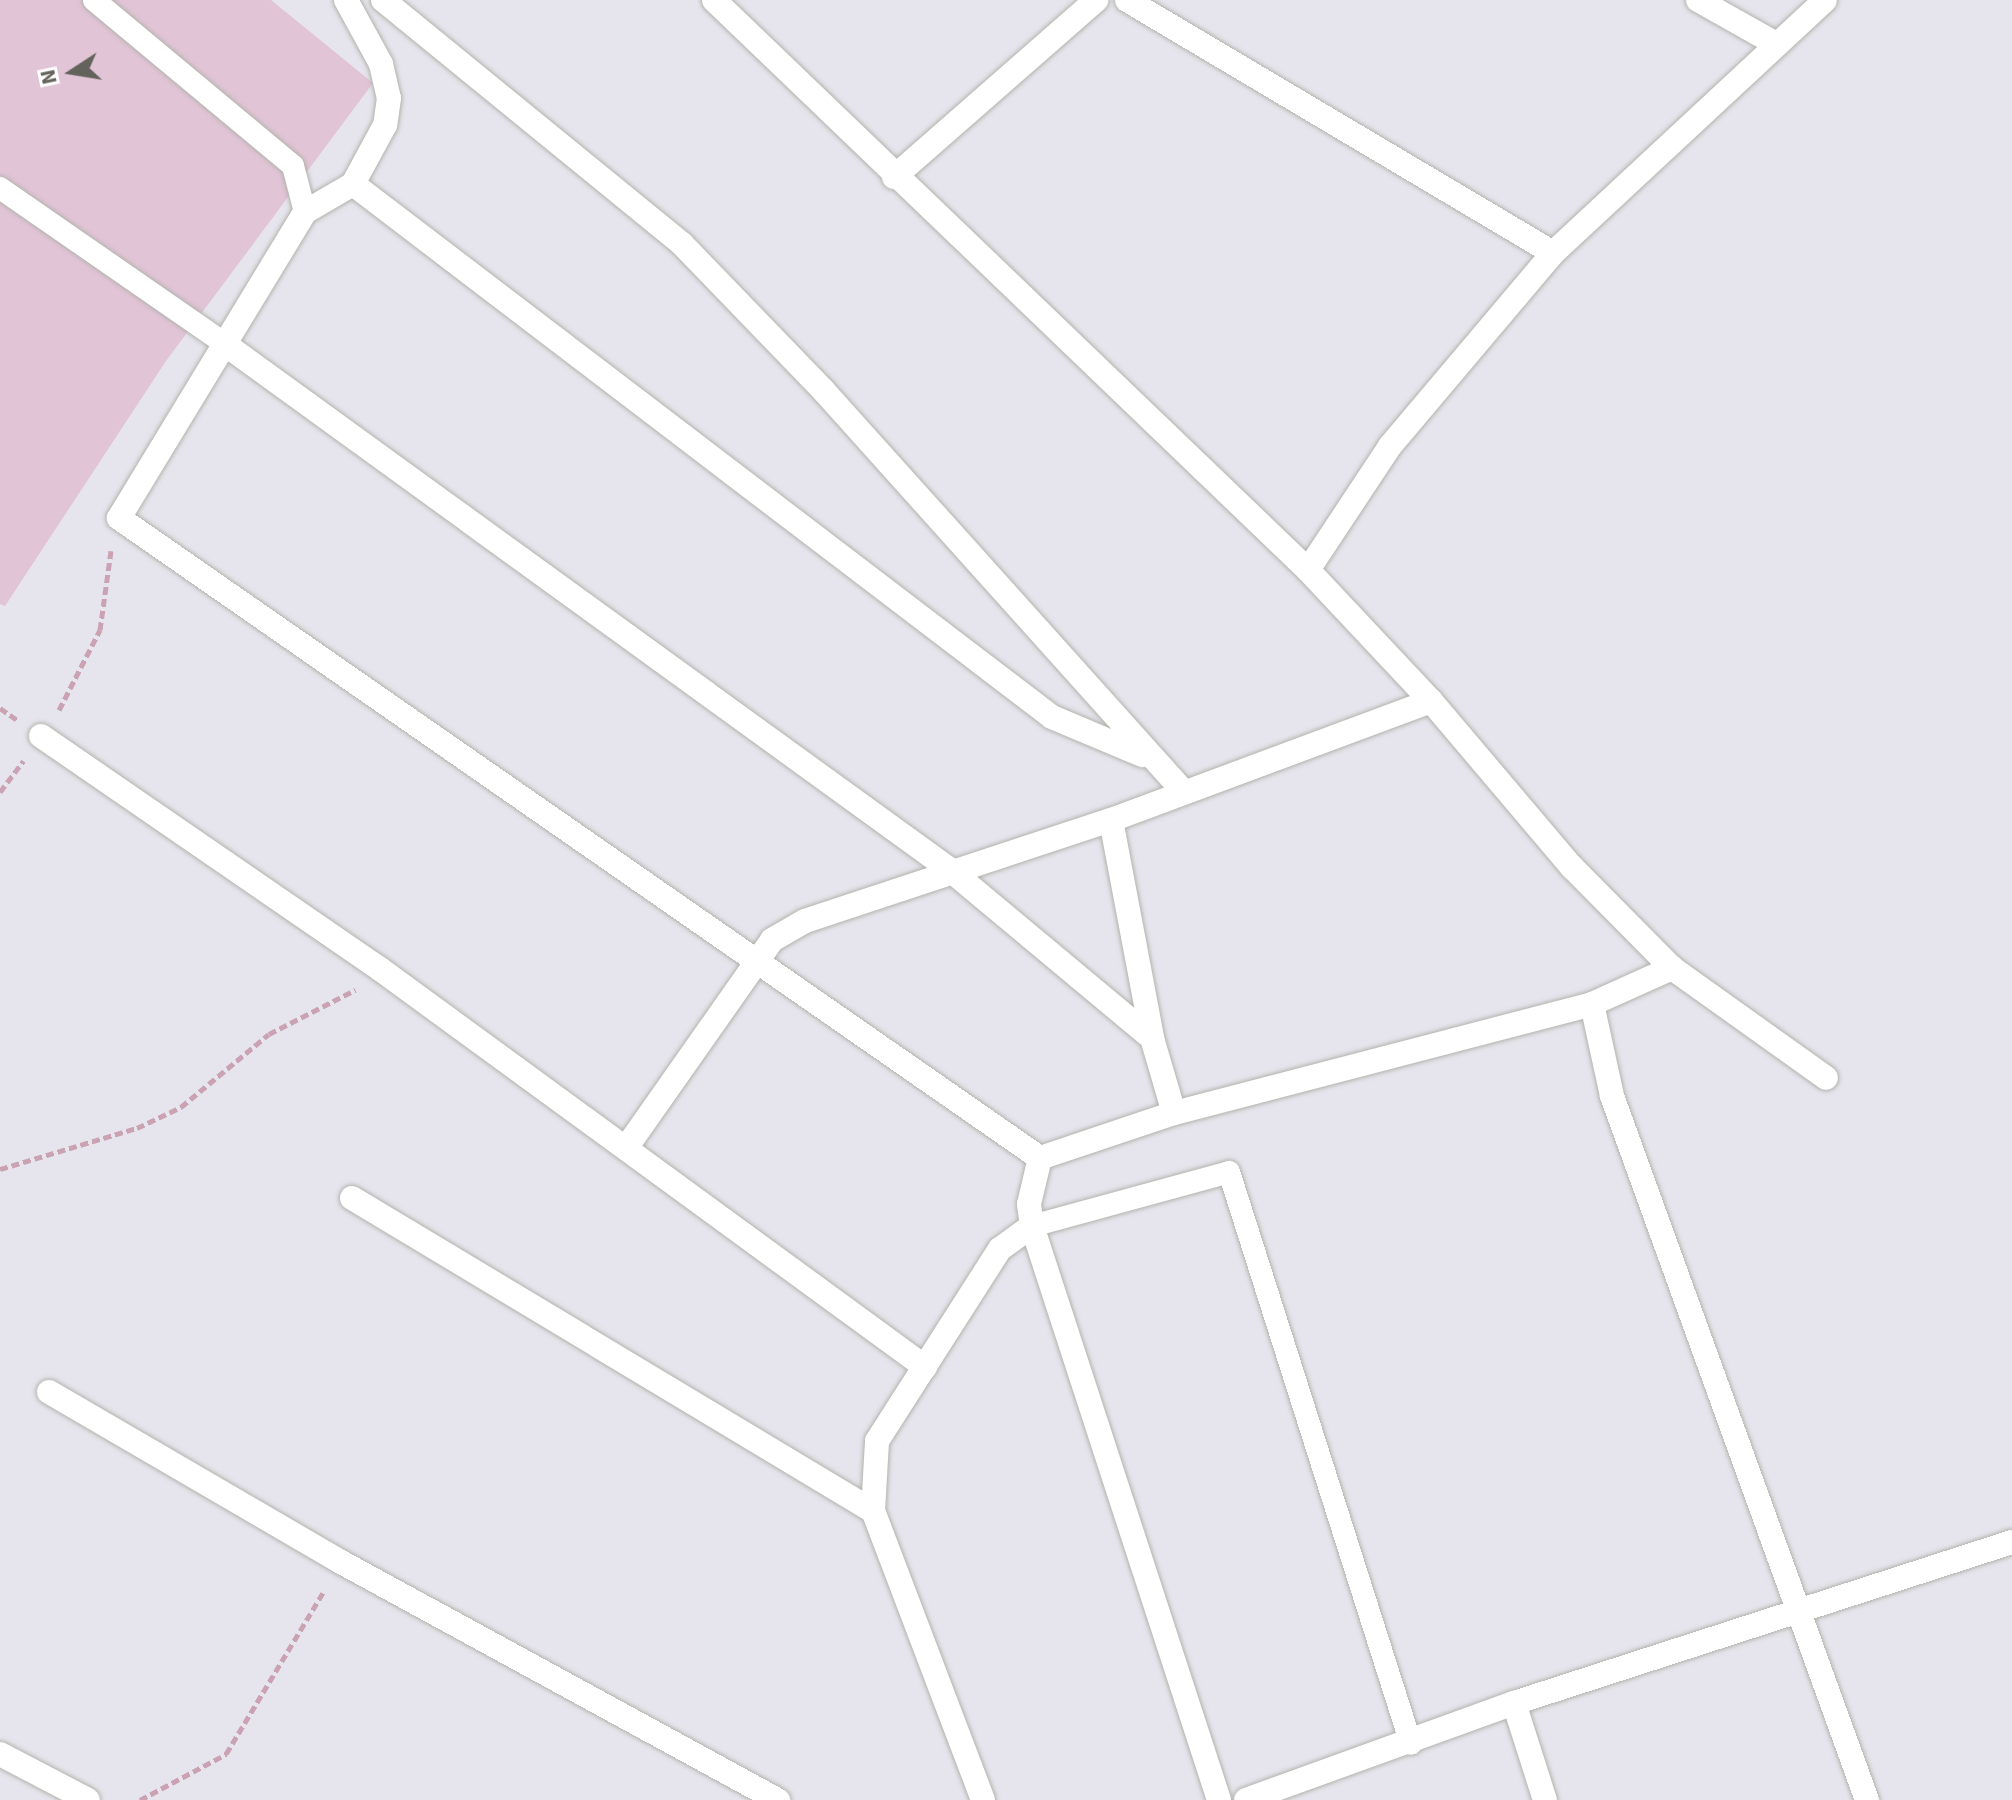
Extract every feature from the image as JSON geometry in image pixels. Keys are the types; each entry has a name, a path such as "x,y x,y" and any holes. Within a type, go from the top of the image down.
{"street":[{"path":"346,0 381,64 389,98 385,125 353,184 305,212 222,342 119,518 1040,1158"},
{"path":"383,0 682,244 823,390 1148,757 1183,791"},
{"path":"894,177 1096,0"},
{"path":"1127,0 1553,253"},
{"path":"1698,0 1776,44"},
{"path":"1308,570 1390,446 1553,253 1825,0"},
{"path":"728,5 894,177 1308,570 1431,701 1572,867 1672,968 1826,1078"},
{"path":"353,184 1052,717 1148,757"},
{"path":"222,342 949,869 1152,1038"},
{"path":"626,1148 772,940 805,921 949,869 1111,820 1431,701"},
{"path":"41,736 380,969 925,1367"},
{"path":"1111,820 1152,1038 1174,1113"},
{"path":"1040,1158 1174,1113 1592,1004 1672,968"},
{"path":"1592,1004 1612,1096 1804,1612 1867,1800"},
{"path":"1040,1158 1029,1204 1032,1226 1219,1800"},
{"path":"352,1198 873,1511"},
{"path":"983,1800 873,1511 877,1441 1000,1249 1032,1226"},
{"path":"49,1392 341,1562 778,1800"},
{"path":"1246,1800 1411,1744 1514,1703 1804,1612 2012,1542"},
{"path":"1514,1703 1545,1800"},
{"path":"0,1754 88,1800"}],"lane":[{"path":"94,0 293,166 305,212"},
{"path":"0,188 222,342"},
{"path":"1032,1226 1229,1172 1411,1744"}],"path":[{"path":"0,792 77,684 100,630 119,518"},
{"path":"0,1169 137,1128 181,1107 232,1060 363,986 380,969"},
{"path":"140,1800 226,1754 341,1562"}],"shaded area":[{"path":"0,0 271,0 373,83 166,361 5,606 0,604"}]}
